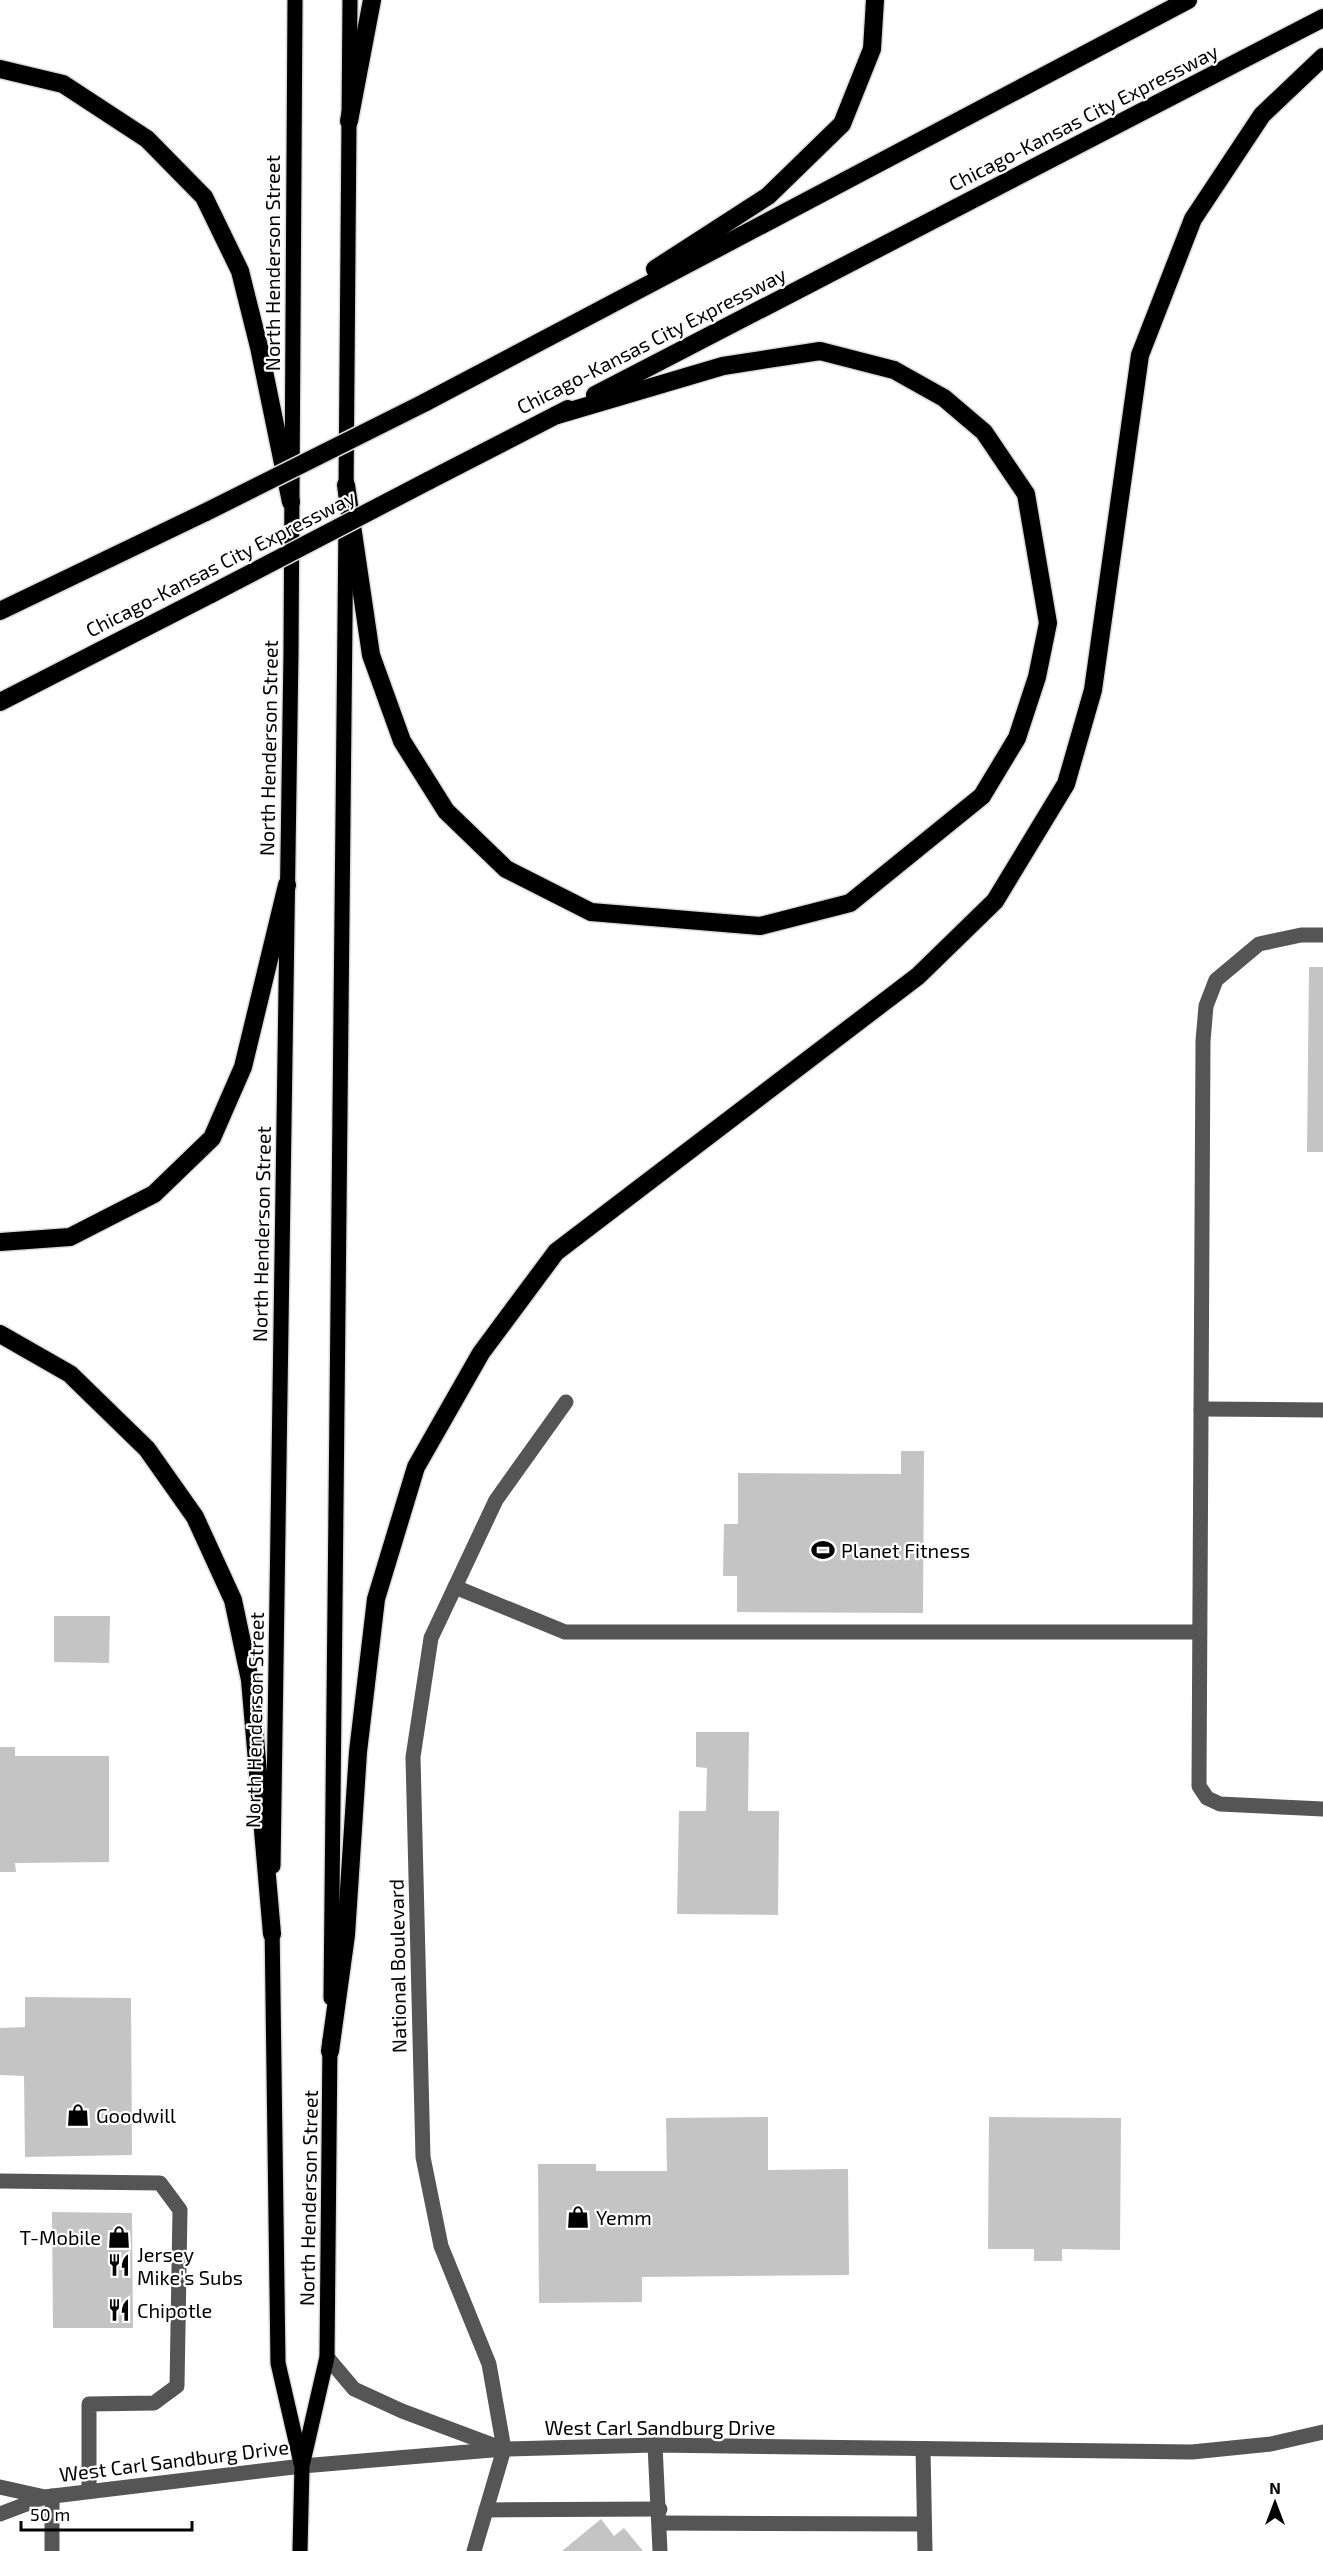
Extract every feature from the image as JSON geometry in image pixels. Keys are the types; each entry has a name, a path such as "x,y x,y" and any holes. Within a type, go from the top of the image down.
{"highway":[{"path":"349,121 372,0"},
{"path":"551,336 768,196 842,124 872,49 875,0"},
{"path":"0,611 206,512 424,403 1188,0"},
{"name":"Chicago-Kansas City Expressway","path":"0,702 1323,18"},
{"path":"330,2051 346,1935 358,1752 376,1599 416,1467 481,1353 556,1252 918,976 995,901 1066,784 1093,690 1140,355 1144,344 1193,219 1262,115 1315,62 1323,57"},
{"path":"0,69 63,84 147,138 204,197 240,271 259,347 291,502"},
{"path":"346,485 371,655 402,741 446,810 507,869 591,912 760,926 850,903 982,796 1017,738 1037,677 1048,623 1026,494 984,432 944,398 894,370 820,351 723,366 557,415"},
{"path":"0,600 50,586"},
{"path":"0,1242 70,1237 154,1194 212,1138 243,1067 287,885"},
{"path":"0,1334 69,1374 147,1449 195,1517 233,1600 250,1680 272,1934"}],"main road":[{"name":"North Henderson Street","path":"295,0 287,885 272,1934 278,2362 302,2466"},
{"name":"North Henderson Street","path":"300,2551 302,2466 327,2357 350,0"}],"street":[{"path":"1323,935 1301,935 1259,944 1216,980 1206,1006 1203,1041 1198,1786 1207,1798 1220,1803 1323,1809"},
{"name":"National Boulevard","path":"474,2551 504,2449 489,2364 441,2246 423,2157 413,1757 431,1638 496,1500 566,1402"},
{"path":"1201,1409 1323,1410"},
{"path":"455,1587 565,1632 1199,1632"},
{"path":"0,2181 160,2183 180,2210 177,2386 154,2403 89,2404 89,2492"},
{"path":"327,2357 354,2389 402,2411 504,2449"},
{"name":"West Carl Sandburg Drive","path":"0,2487 48,2496 302,2466 504,2449 656,2445 1192,2452 1271,2444 1323,2432"},
{"path":"656,2445 660,2551"},
{"path":"923,2448 925,2551"},
{"path":"0,2514 48,2496 52,2551"},
{"path":"486,2510 924,2524"}],"building":[{"path":"1309,967 1323,967 1323,1152 1307,1152"},
{"name":"Planet Fitness","path":"901,1451 924,1451 923,1613 737,1612 737,1576 723,1576 724,1524 738,1524 738,1473 901,1474"},
{"path":"54,1616 110,1616 109,1663 54,1662"},
{"path":"696,1732 749,1732 748,1811 779,1811 778,1915 677,1914 679,1811 706,1811 707,1768 696,1767"},
{"path":"0,1747 15,1747 15,1756 109,1756 109,1862 15,1863 16,1872 0,1872"},
{"name":"Goodwill","path":"25,1997 131,1998 132,2155 25,2157 24,2076 0,2075 0,2028 25,2027"},
{"path":"768,2117 768,2170 848,2169 849,2275 642,2277 642,2302 539,2303 538,2164 596,2164 596,2171 667,2171 666,2118"},
{"path":"989,2117 1121,2118 1120,2250 1062,2249 1062,2261 1034,2261 1034,2249 988,2249"},
{"path":"52,2212 132,2213 133,2328 53,2328"},
{"path":"601,2519 614,2536 624,2528 643,2551 562,2551"}],"place":[{"name":"Planet Fitness","path":"823,1550"},
{"name":"Goodwill","path":"78,2115"},
{"name":"Yemm","path":"578,2217"},
{"name":"T-Mobile","path":"119,2237"},
{"name":"Jersey Mike's Subs","path":"119,2265"},
{"name":"Chipotle","path":"119,2310"}]}
